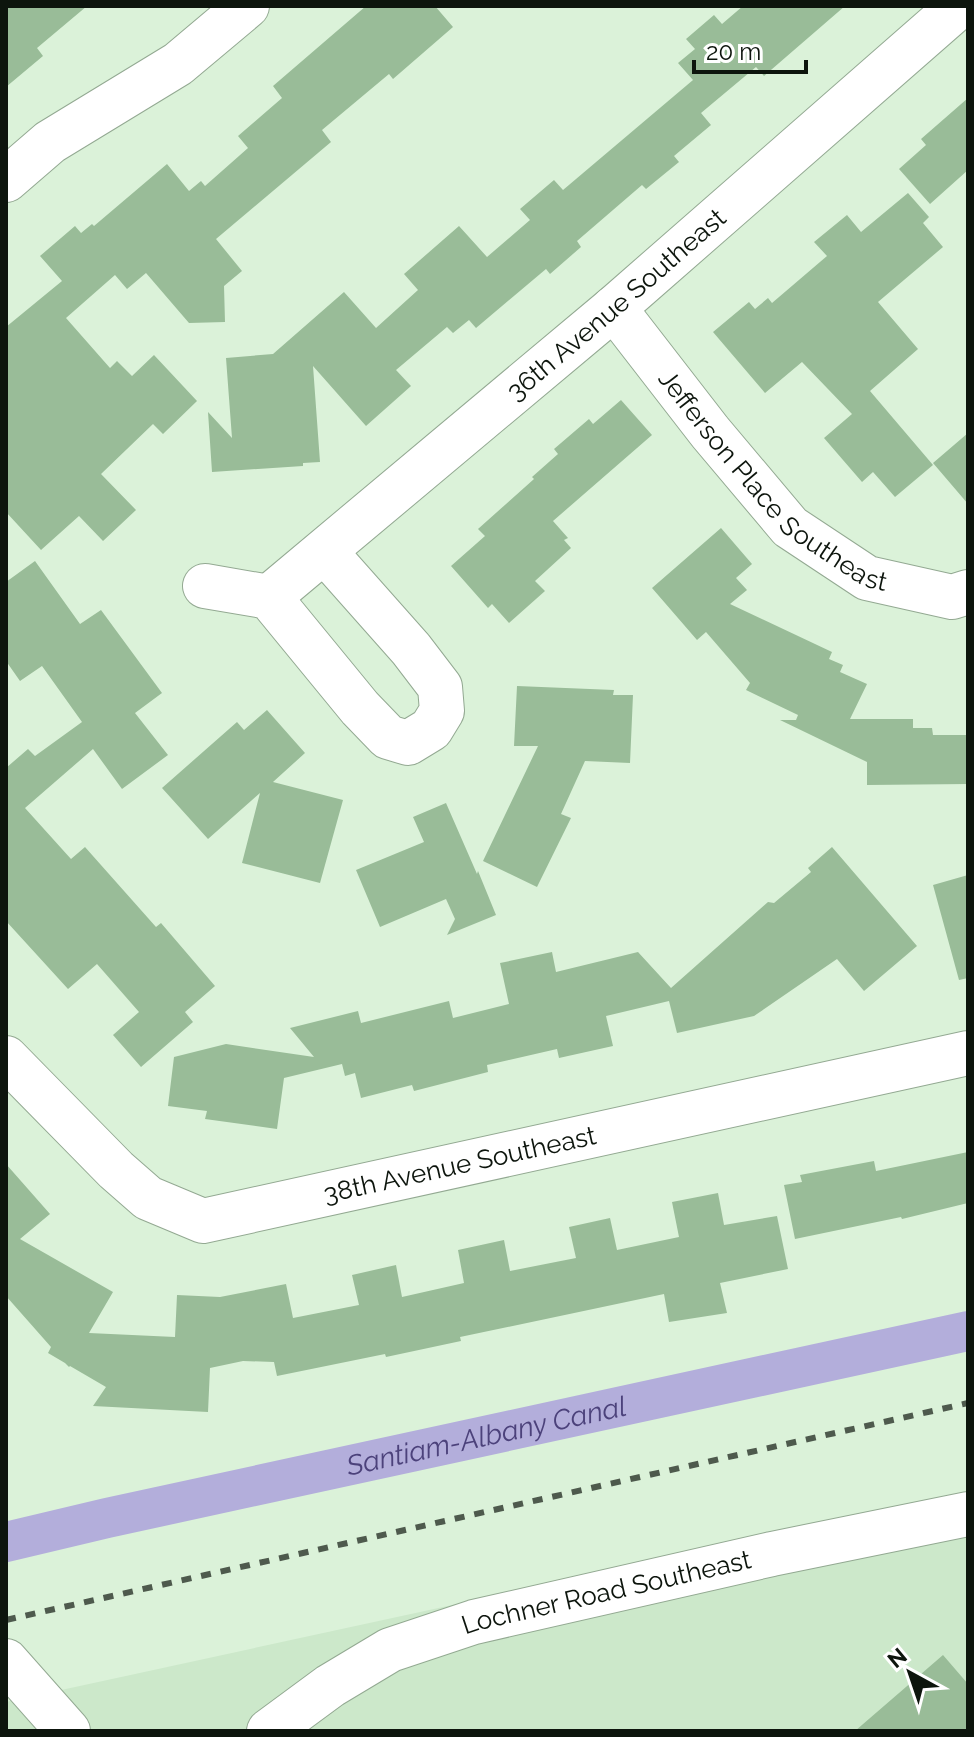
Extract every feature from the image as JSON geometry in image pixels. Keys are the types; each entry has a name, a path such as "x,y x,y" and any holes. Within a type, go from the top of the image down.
{"street":[{"path":"6,180 50,142 178,64 247,6"},
{"name":"36th Avenue Southeast","path":"269,597 614,308 959,6"},
{"name":"Jefferson Place Southeast","path":"614,308 710,432 790,527 867,578 952,597 968,592"},
{"path":"205,586 269,597 360,708 388,737 408,743 431,729 442,711 440,687 411,649 325,552"},
{"name":"38th Avenue Southeast","path":"6,1058 116,1170 148,1198 203,1221 968,1053"},
{"name":"Lochner Road Southeast","path":"269,1731 330,1686 390,1650 474,1622 772,1554 968,1514"},
{"path":"6,1661 68,1731"}],"shaded area":[{"path":"968,1493 968,1731 6,1731 6,1702"}],"building":[{"path":"6,6 87,6 37,48 43,56 6,87"},
{"path":"366,6 435,6 453,27 393,79 389,74 322,130 331,142 216,239 242,271 224,286 225,322 189,323 146,273 127,289 115,275 66,318 110,368 117,361 132,376 154,355 197,401 163,434 153,424 101,474 136,510 103,541 79,516 41,550 6,512 6,327 62,281 40,256 75,226 81,233 92,224 94,226 167,164 189,191 201,181 205,186 248,148 238,136 282,98 273,86"},
{"path":"743,6 845,6 764,76 756,67 701,113 711,125 674,156 679,162 646,189 642,185 577,241 581,247 550,274 546,269 476,328 469,320 453,333 447,327 396,370 411,386 366,426 313,366 320,462 303,463 303,466 212,472 208,412 232,438 226,358 273,354 344,292 376,328 418,290 404,274 459,226 487,257 530,220 520,209 554,180 563,190 693,80 678,63 695,49 686,39 714,15 722,24"},
{"path":"968,98 968,170 930,204 899,169 926,145 921,139"},
{"path":"908,193 929,217 923,223 943,247 878,302 918,349 870,391 933,465 895,497 873,472 862,482 824,438 852,414 802,362 765,393 713,332 749,302 755,309 768,298 772,303 827,256 814,242 847,215 861,232"},
{"path":"621,400 652,435 553,521 568,538 564,540 571,548 535,581 545,591 509,623 492,604 488,608 451,566 485,536 478,529 558,454 554,449 589,419 593,424"},
{"path":"968,433 968,504 933,463"},
{"path":"721,528 752,564 736,578 747,590 730,604 832,652 829,659 843,665 840,672 867,684 850,719 913,719 913,728 932,728 933,735 968,735 968,784 867,785 867,762 780,720 796,720 798,715 746,690 750,683 706,632 697,640 652,588"},
{"path":"35,561 80,624 101,610 162,693 135,713 168,755 122,789 93,749 25,808 71,859 85,847 156,927 161,923 215,986 185,1012 193,1022 141,1067 113,1035 139,1012 97,964 68,989 6,921 6,768 28,749 35,756 82,722 42,666 20,681 6,661 6,582"},
{"path":"517,686 614,690 613,695 633,695 630,763 585,761 561,814 571,818 537,887 483,861 538,746 514,746"},
{"path":"267,710 305,753 273,782 343,800 320,883 242,863 260,793 208,839 162,788 237,722 244,730"},
{"path":"446,803 496,915 447,935 455,919 446,899 380,927 356,870 424,842 413,817"},
{"path":"832,847 917,946 864,991 837,959 754,1016 677,1033 669,1001 606,1016 613,1046 559,1058 557,1049 487,1065 488,1072 414,1091 412,1085 361,1098 355,1073 345,1076 342,1064 284,1078 277,1129 205,1119 207,1111 168,1106 174,1057 226,1044 314,1057 290,1028 358,1011 361,1023 449,1001 453,1018 509,1004 500,963 552,952 556,972 638,952 671,988 768,902 774,903 811,872 808,868"},
{"path":"968,875 968,978 959,980 933,885"},
{"path":"968,1152 968,1203 795,1239 784,1185 802,1182 800,1175 874,1161 876,1171"},
{"path":"6,1164 50,1214 20,1239 113,1292 89,1333 175,1337 177,1295 220,1297 286,1284 293,1318 359,1305 352,1275 396,1265 402,1297 464,1283 458,1250 504,1240 510,1271 576,1258 569,1227 610,1218 617,1250 679,1237 672,1202 718,1193 724,1225 777,1216 788,1269 720,1283 727,1313 669,1322 664,1294 460,1337 461,1341 386,1357 385,1354 277,1376 274,1362 243,1361 210,1368 208,1412 93,1406 106,1387 48,1353 51,1347 6,1296"},
{"path":"943,1655 968,1684 968,1731 855,1731"}],"waterway":[{"name":"Santiam-Albany Canal","path":"6,1542 968,1331"}],"railway":[{"path":"6,1620 968,1403"}]}
